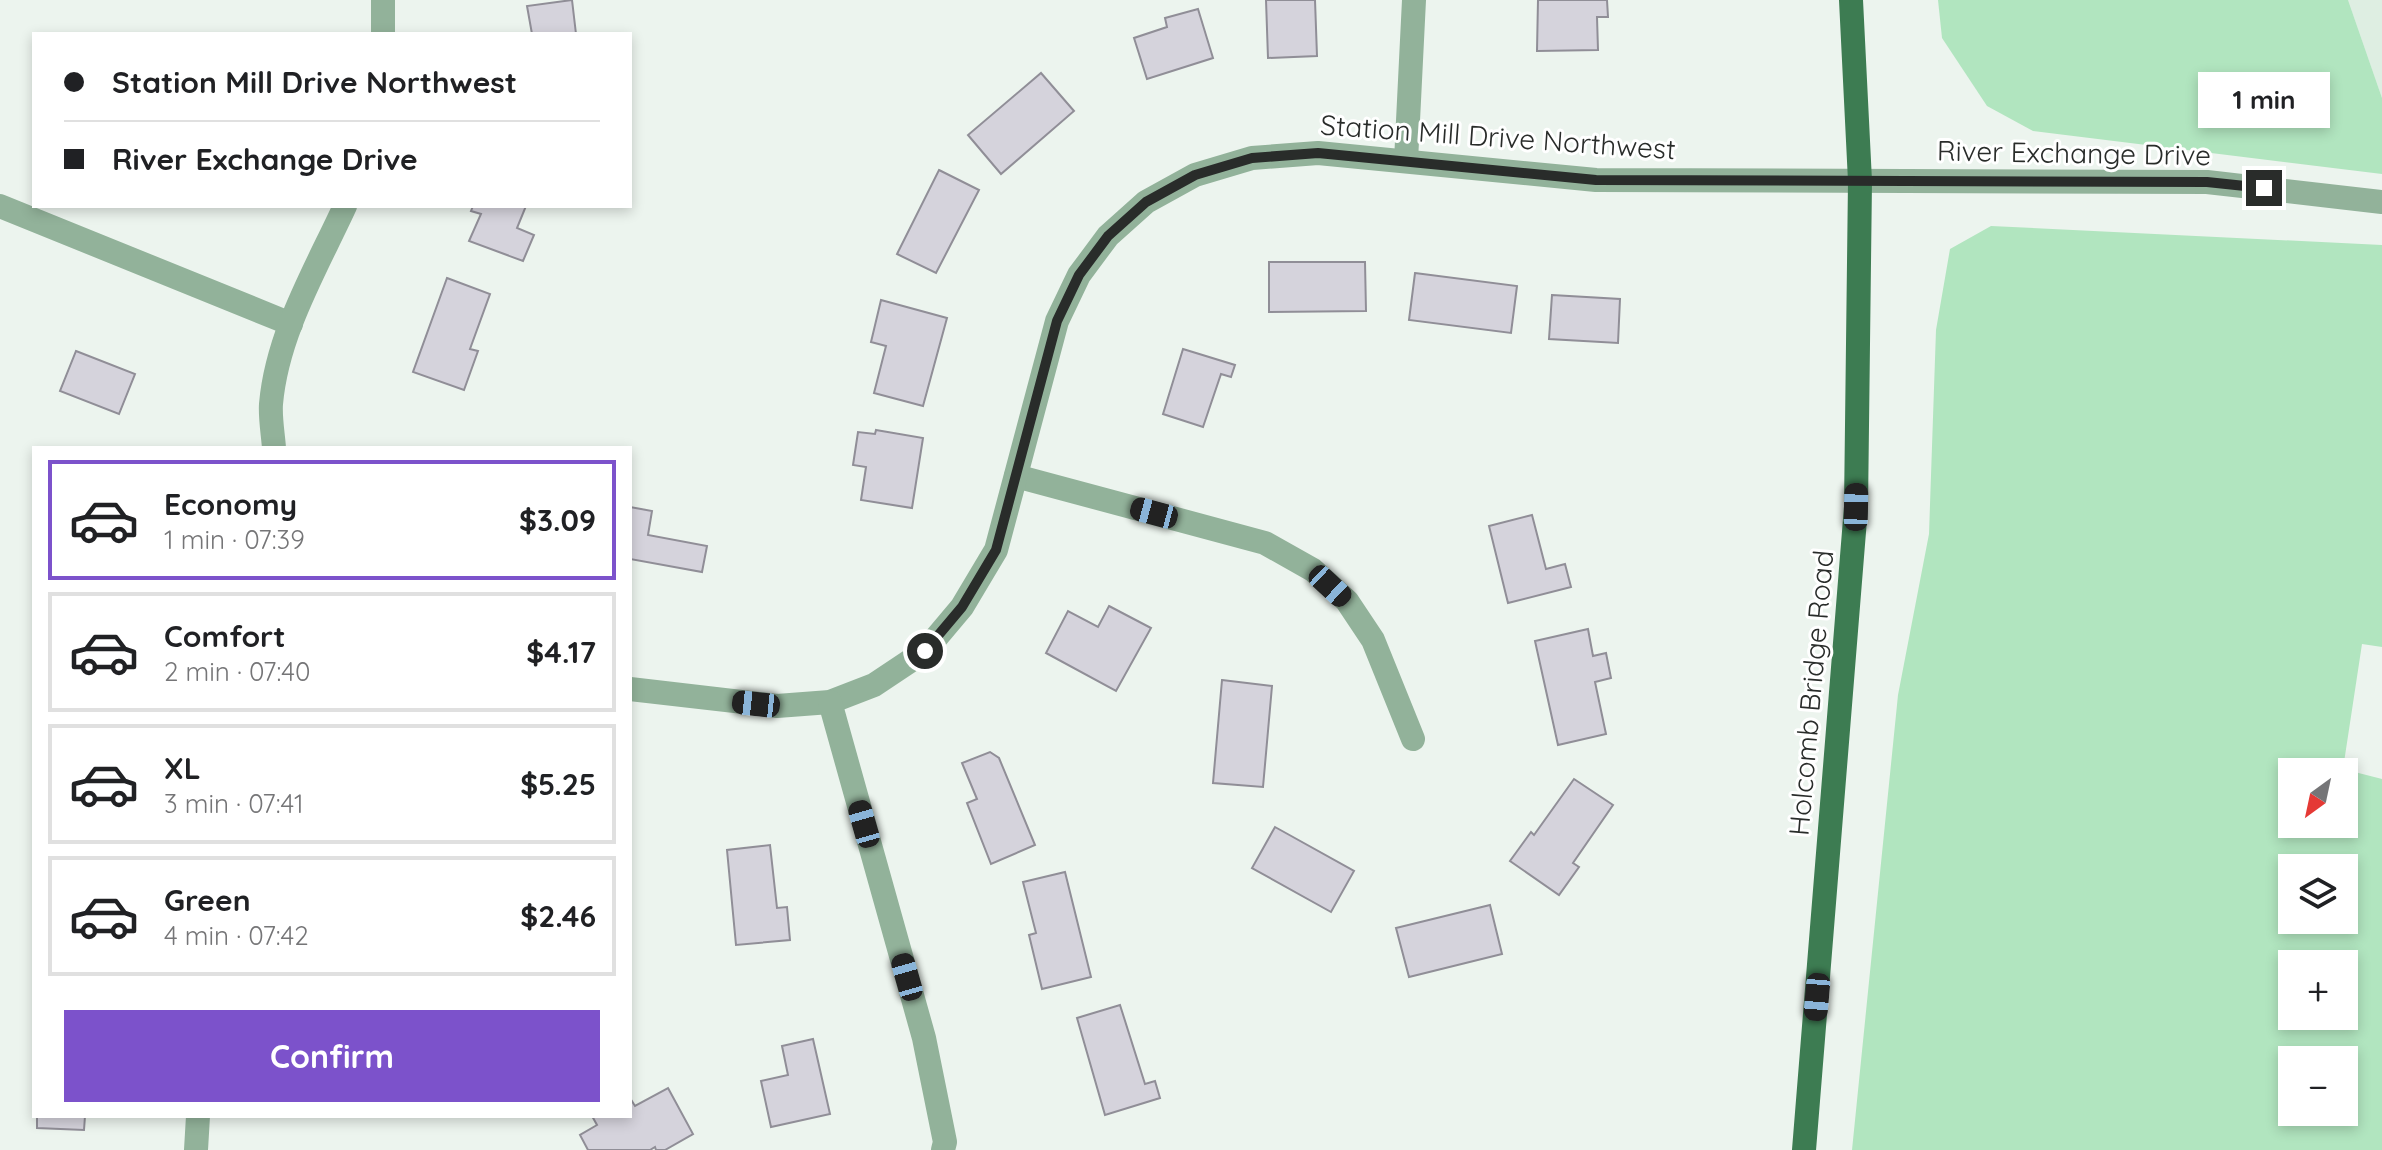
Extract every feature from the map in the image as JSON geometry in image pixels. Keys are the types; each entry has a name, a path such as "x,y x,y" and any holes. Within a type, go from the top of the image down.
{"main road":[{"name":"Holcomb Bridge Road","path":"1804,1150 1856,507 1860,181 1851,0"}],"street":[{"path":"383,0 383,32"},
{"path":"1406,161 1414,0"},
{"name":"Station Mill Drive Northwest","path":"632,689 777,706 830,702 874,685 925,651 962,607 996,550 1057,321 1079,275 1108,236 1146,202 1195,175 1252,158 1318,153 1596,180 1860,181"},
{"name":"River Exchange Drive","path":"1860,181 2207,182 2382,202"},
{"path":"0,206 291,324"},
{"path":"274,446 271,407 278,365 291,324 344,208"},
{"path":"1016,476 1265,543 1313,570 1347,601 1373,640 1413,739"},
{"path":"830,702 924,1038 945,1142 943,1150"},
{"path":"196,1150 198,1118"}],"shaded area":[{"path":"2348,0 2382,0 2382,98"}],"green space":[{"path":"1938,0 2348,0 2382,98 2382,174 2033,131 1987,106 1942,38"},
{"path":"1991,226 2382,245 2382,647 2362,644 2345,758 2278,758 2278,838 2358,838 2358,773 2382,779 2382,1150 1852,1150 1898,695 1929,534 1936,330 1950,249"}],"building":[{"path":"572,0 576,32 532,32 527,6"},
{"path":"1266,0 1315,0 1317,56 1268,58"},
{"path":"1538,0 1607,0 1608,17 1597,17 1598,50 1537,51"},
{"path":"1198,9 1213,58 1147,79 1134,38 1167,27 1165,18"},
{"path":"1041,73 1074,111 1001,174 968,135"},
{"path":"939,170 979,190 936,273 897,254"},
{"path":"472,208 525,208 517,228 534,235 523,261 469,241 481,214 471,211"},
{"path":"1269,262 1365,262 1366,311 1269,312"},
{"path":"1415,273 1517,286 1511,333 1409,320"},
{"path":"447,278 490,294 470,349 478,351 464,390 413,372"},
{"path":"1552,295 1620,299 1618,343 1549,339"},
{"path":"881,300 947,318 923,406 874,393 886,346 871,342"},
{"path":"1183,349 1235,365 1231,377 1221,374 1203,427 1163,414"},
{"path":"76,351 135,374 119,414 60,391"},
{"path":"876,430 923,438 912,508 861,500 866,467 853,465 858,432 875,434"},
{"path":"632,507 652,511 648,535 707,546 702,572 632,559"},
{"path":"1532,515 1546,569 1565,564 1571,587 1508,603 1489,526"},
{"path":"1109,606 1151,628 1116,691 1046,653 1068,611 1098,627"},
{"path":"1588,629 1593,656 1606,653 1611,678 1595,682 1606,734 1558,745 1535,641"},
{"path":"1222,680 1272,686 1263,787 1213,783"},
{"path":"990,752 999,758 1035,845 991,864 967,803 977,799 962,763"},
{"path":"1574,779 1613,805 1573,863 1579,867 1559,895 1510,861 1531,832 1534,835"},
{"path":"1275,827 1354,871 1331,912 1252,868"},
{"path":"770,845 777,908 787,907 790,940 736,945 727,850"},
{"path":"1065,872 1091,977 1042,989 1029,935 1036,933 1023,882"},
{"path":"1490,905 1502,954 1409,977 1396,928"},
{"path":"1120,1005 1145,1084 1155,1081 1160,1098 1105,1115 1077,1018"},
{"path":"813,1039 830,1114 771,1127 761,1081 788,1075 782,1046"},
{"path":"668,1088 693,1134 665,1150 656,1150 655,1147 650,1150 588,1150 580,1135 597,1125 593,1118 632,1118 632,1101 635,1106"},
{"path":"37,1118 85,1118 84,1130 37,1128"}],"route":[{"path":"925,651 962,607 996,550 1057,321 1079,275 1108,236 1146,202 1195,175 1252,158 1318,153 1596,180 2207,182 2264,188"}]}
